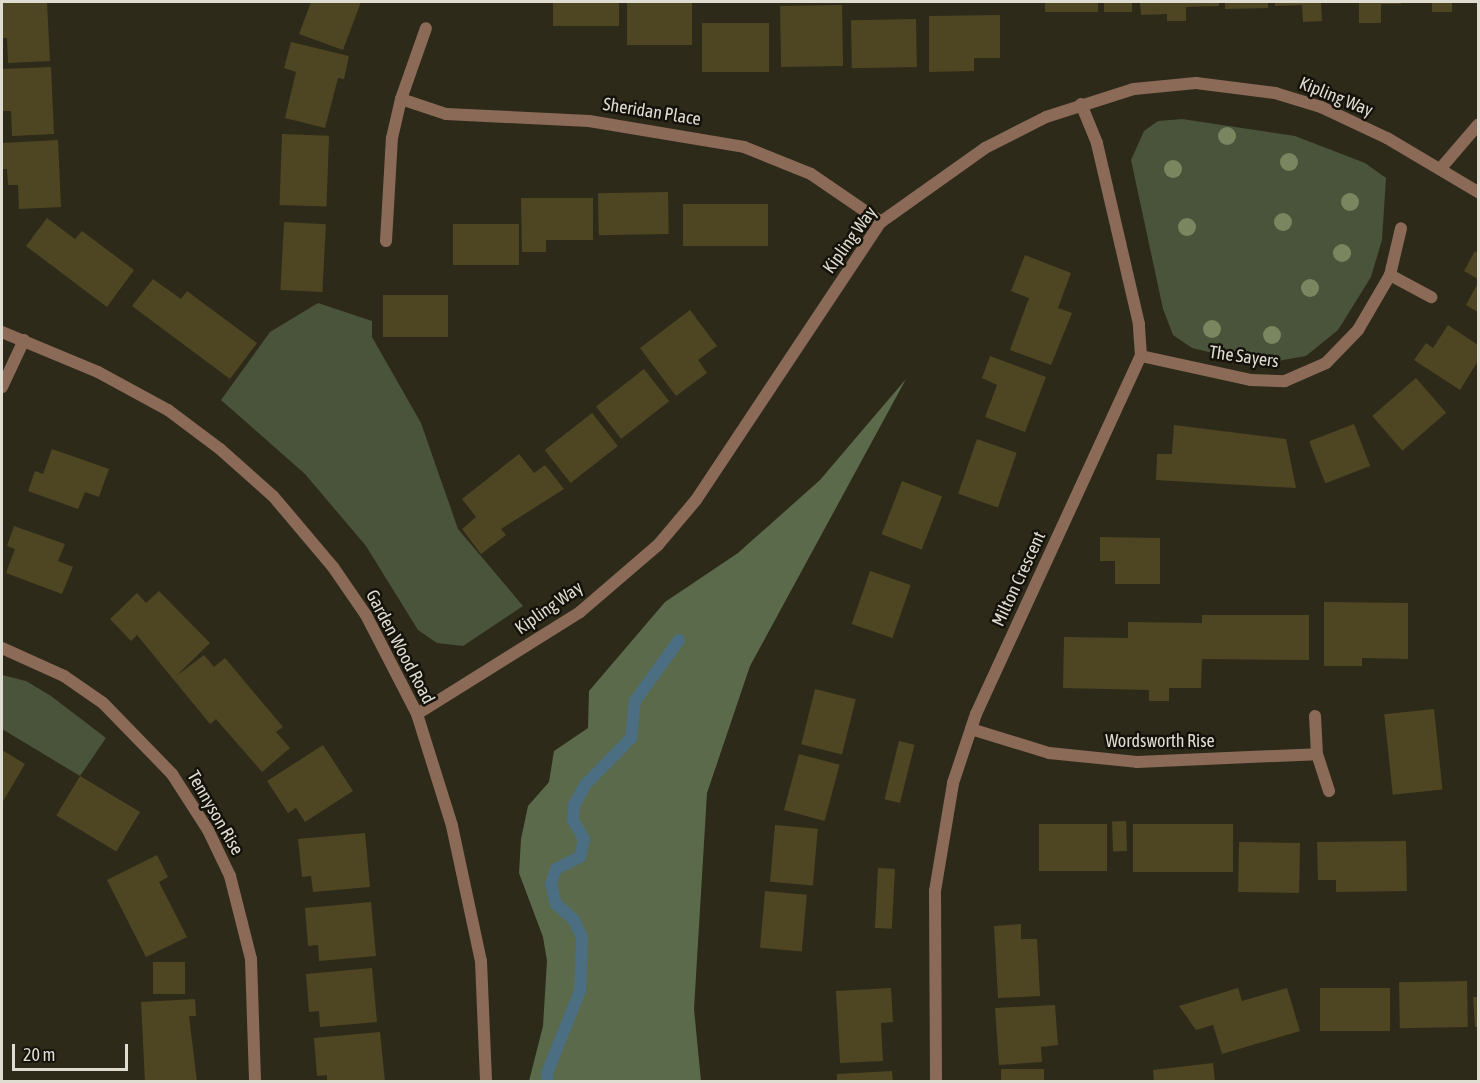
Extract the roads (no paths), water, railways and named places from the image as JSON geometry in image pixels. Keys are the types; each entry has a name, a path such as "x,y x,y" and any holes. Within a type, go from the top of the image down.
{"street":[{"path":"386,241 392,138 400,99 426,28"},
{"name":"Kipling Way","path":"417,714 580,612 658,545 696,500 881,222 985,148 1081,104 1134,88 1196,83 1275,93 1321,107 1441,168 1479,192"},
{"name":"Sheridan Place","path":"400,99 446,114 589,121 744,147 812,174 881,222"},
{"name":"Milton Crescent","path":"936,1082 935,891 943,822 970,729 1141,356 1139,324 1097,143 1081,104"},
{"path":"1441,168 1479,125"},
{"name":"The Sayers","path":"1141,356 1251,380 1285,381 1326,363 1358,330 1390,275 1401,228"},
{"path":"1390,275 1431,297"},
{"name":"Garden Wood Road","path":"2,332 98,372 168,410 273,496 333,567 366,615 417,714 468,891 481,961 486,1082"},
{"path":"2,387 24,340"},
{"name":"Tennyson Rise","path":"2,648 64,676 103,703 172,774 208,830 231,876 251,959 255,1082"},
{"path":"1315,716 1317,754 1329,791"},
{"name":"Wordsworth Rise","path":"970,729 1049,753 1137,762 1317,754"}],"waterway":[{"path":"548,1082 547,1073 580,991 582,938 574,920 556,904 551,884 556,869 580,857 584,839 573,820 574,805 585,785 631,738 635,701 679,640"}]}
